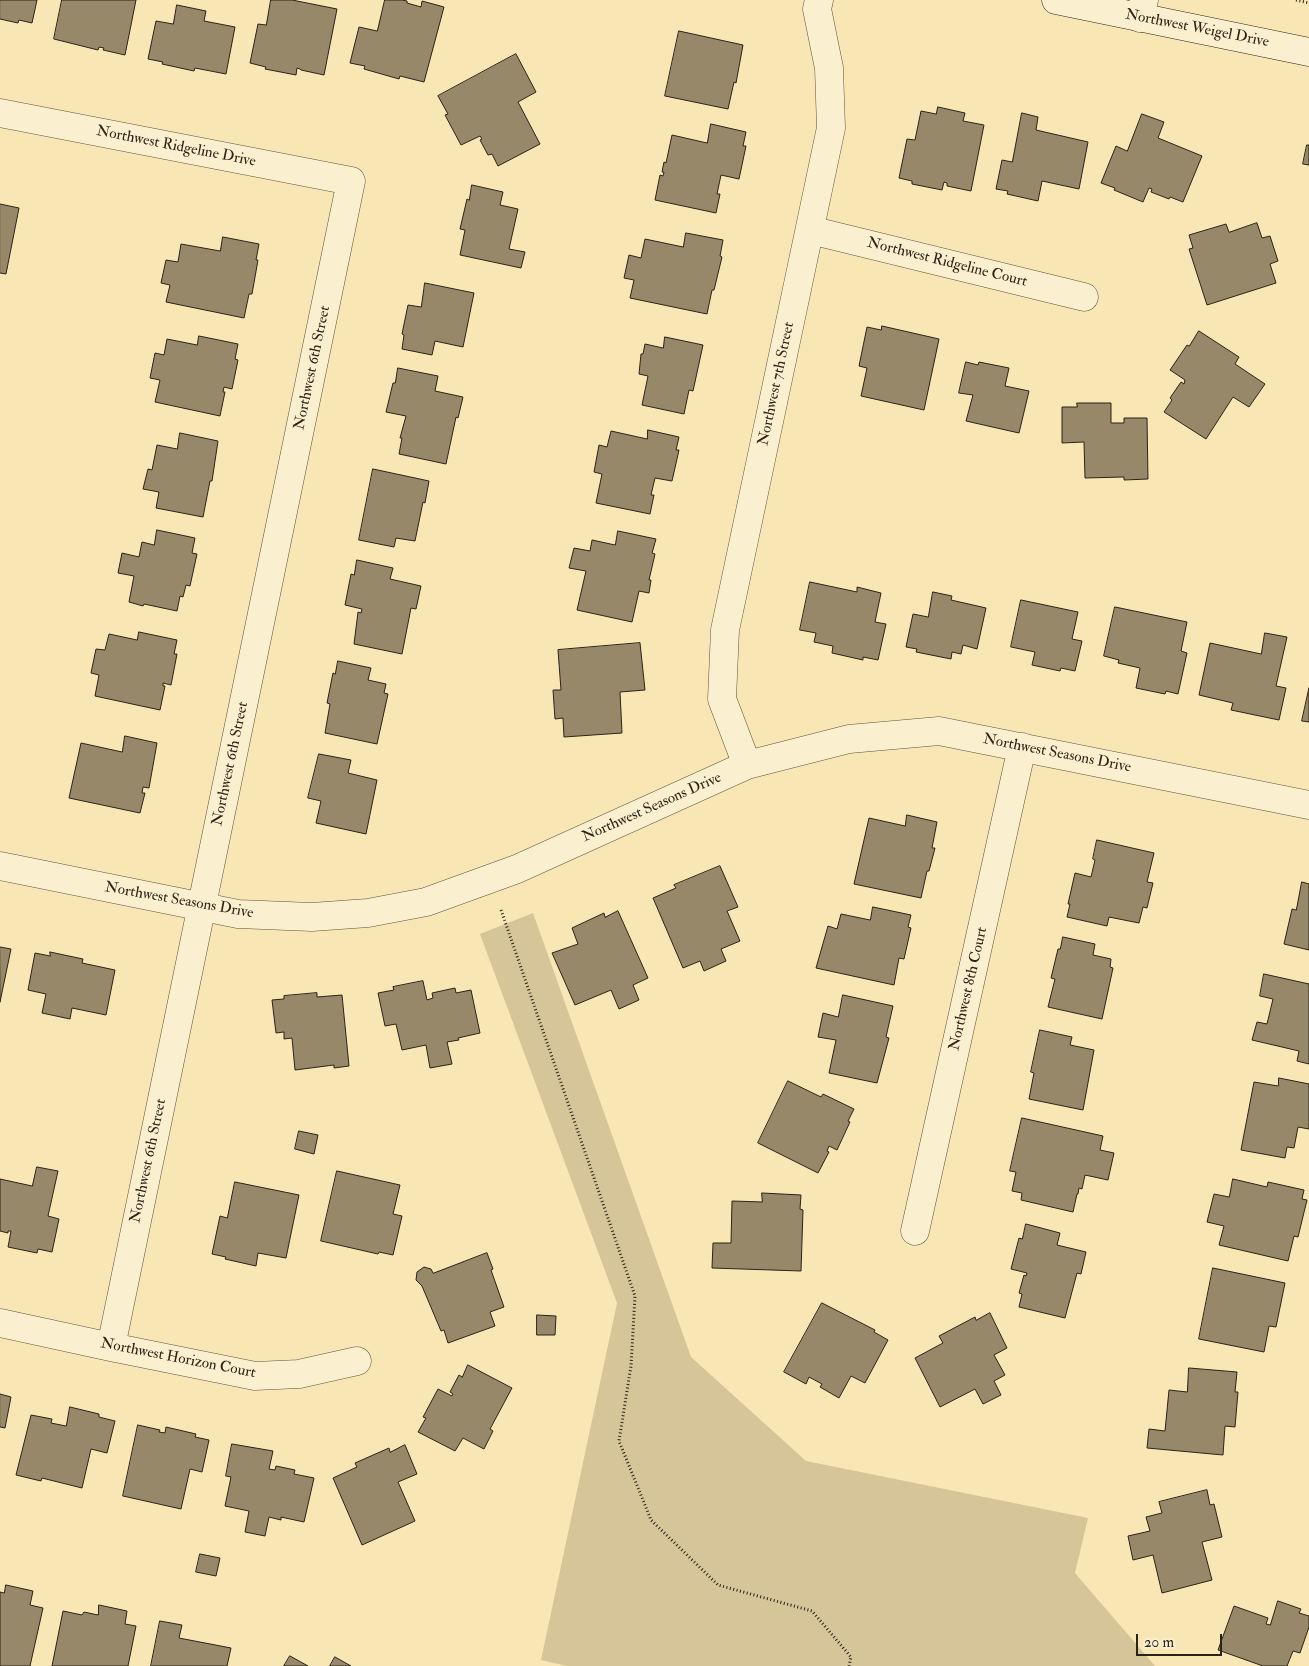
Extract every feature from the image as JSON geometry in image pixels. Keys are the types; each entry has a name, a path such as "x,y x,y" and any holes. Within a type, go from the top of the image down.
{"street":[{"name":"Northwest 7th Street","path":"747,765 722,699 725,630 831,128 829,68 818,9 819,0"},
{"name":"Northwest Weigel Drive","path":"1056,0 1142,9 1309,52"},
{"name":"Northwest Ridgeline Drive","path":"0,113 351,181"},
{"name":"Northwest 6th Street","path":"111,1348 351,181"},
{"name":"Northwest Ridgeline Court","path":"810,230 1084,297"},
{"name":"Northwest Seasons Drive","path":"0,866 238,914 312,917 368,912 426,902 517,868 747,765 849,739 939,731 1022,746 1309,805"},
{"name":"Northwest 8th Court","path":"915,1231 1022,746"},
{"name":"Northwest Horizon Court","path":"0,1323 111,1348 255,1376 300,1374 357,1361"}],"path":[{"path":"1296,0 1309,3"},
{"path":"501,910 635,1296 631,1366 619,1441 651,1520 718,1585 812,1611 851,1656 849,1666"}],"shaded area":[{"path":"533,913 691,1357 806,1461 1088,1518 1075,1573 1155,1666 567,1666 541,1660 617,1303 480,934"}],"building":[{"path":"0,0 37,0 32,23 19,20 18,23 0,19"},
{"path":"62,0 136,0 125,55 103,50 104,48 99,47 98,50 54,39"},
{"path":"271,0 292,0 337,9 324,75 297,68 296,75 265,69 266,67 250,63 258,24 266,25"},
{"path":"385,0 402,0 421,7 422,1 444,7 424,82 400,76 399,79 364,69 365,66 350,63 359,27 377,31"},
{"path":"177,5 206,11 204,21 235,27 226,74 195,68 194,71 148,59 156,21 173,24"},
{"path":"679,31 743,45 736,83 734,82 728,109 665,96"},
{"path":"516,54 536,92 518,102 540,144 498,166 492,154 488,155 480,140 482,139 480,136 461,145 445,115 448,114 438,96"},
{"path":"938,107 965,113 963,121 984,125 971,191 947,186 947,183 944,182 942,190 912,184 912,181 899,178 907,139 915,140 921,111 936,114"},
{"path":"1022,113 1038,117 1036,130 1088,142 1079,189 1042,181 1038,201 1007,194 1008,191 996,189 1002,160 1012,162"},
{"path":"1142,114 1164,122 1158,138 1202,156 1183,202 1151,192 1152,189 1149,188 1143,202 1101,183 1116,146 1127,151"},
{"path":"711,124 746,132 743,146 746,146 739,179 721,175 716,213 655,200 660,175 663,176 664,162 666,163 672,135 707,143"},
{"path":"1307,145 1309,145 1309,165 1303,164"},
{"path":"472,185 503,192 500,205 518,209 509,249 525,252 521,268 460,255 465,230 460,229"},
{"path":"0,204 19,208 6,274 0,273"},
{"path":"1257,223 1262,238 1270,236 1278,261 1270,264 1276,283 1207,305 1189,249 1193,248 1189,235 1226,224 1229,232"},
{"path":"686,233 723,240 720,256 722,257 707,314 630,298 634,280 624,278 629,255 641,258 645,239 683,247"},
{"path":"223,237 259,244 252,294 249,294 244,318 166,302 170,285 161,283 166,260 178,262 181,244 220,251"},
{"path":"425,283 474,293 463,347 435,341 432,355 402,349 404,335 402,334 408,305 421,307"},
{"path":"882,326 939,339 924,410 861,396 867,368 859,366 867,327 881,330"},
{"path":"1199,331 1239,357 1235,364 1265,384 1249,407 1233,397 1206,439 1164,412 1172,400 1170,398 1181,382 1184,384 1185,380 1170,370"},
{"path":"199,336 238,344 235,359 238,360 232,389 224,387 223,392 225,392 220,416 155,402 160,380 150,378 155,353 164,355 167,339 197,345"},
{"path":"665,337 703,345 693,391 689,390 684,414 642,405 648,376 639,374 641,354 643,354 645,344 663,348"},
{"path":"966,362 978,365 979,362 1009,368 1005,386 1029,391 1019,433 966,421 973,395 959,393"},
{"path":"398,368 438,376 435,391 463,397 458,418 456,417 446,464 399,454 402,438 400,438 406,416 386,412"},
{"path":"1077,403 1111,403 1111,423 1124,423 1124,418 1147,418 1148,479 1124,480 1124,477 1085,478 1084,442 1062,443 1062,407 1077,407"},
{"path":"648,430 679,437 676,450 679,450 672,481 655,478 651,495 654,495 650,514 596,503 602,474 594,472 599,445 607,447 611,431 647,439"},
{"path":"180,433 218,441 212,481 210,481 203,517 156,508 159,492 143,489 148,469 152,470 157,445 177,449"},
{"path":"373,469 429,481 415,541 396,538 394,547 359,540"},
{"path":"157,530 195,538 192,553 197,554 190,586 186,585 183,597 180,596 177,611 129,602 134,576 118,573 122,553 139,557 142,542 154,545"},
{"path":"618,531 656,539 652,553 655,554 649,580 651,580 649,593 639,591 632,622 577,610 586,571 569,568 574,548 590,551 592,540 615,545"},
{"path":"357,560 393,568 390,579 421,586 416,609 411,608 402,654 354,644 358,612 361,613 362,609 345,605 351,574 354,575"},
{"path":"810,582 857,592 857,587 881,593 875,622 886,624 878,660 863,657 863,660 832,653 833,646 814,642 816,633 800,630"},
{"path":"933,592 952,596 951,600 986,608 977,649 963,645 961,654 952,652 951,659 916,652 917,649 906,647 913,614 928,617"},
{"path":"1021,600 1078,612 1072,639 1082,641 1075,671 1061,668 1060,671 1032,665 1035,652 1011,647"},
{"path":"1115,607 1187,622 1181,651 1187,653 1178,694 1166,691 1165,694 1136,688 1140,668 1118,663 1119,660 1104,656"},
{"path":"139,632 177,640 174,654 177,654 171,685 163,683 163,686 165,686 160,710 95,696 99,675 91,673 96,649 105,650 109,634 137,640"},
{"path":"1265,633 1287,637 1276,686 1286,688 1279,720 1231,710 1233,703 1199,695 1210,643 1261,654"},
{"path":"640,643 645,690 620,692 622,733 564,737 563,718 555,719 553,690 561,690 558,650"},
{"path":"338,661 371,668 368,680 386,684 384,693 388,694 377,744 325,733 330,704 327,703 333,673 335,674"},
{"path":"1309,688 1309,722 1302,721"},
{"path":"125,736 157,743 149,788 143,787 142,793 145,793 140,813 69,798 81,743 122,752"},
{"path":"319,754 351,760 348,773 377,780 366,834 316,823 321,801 308,798"},
{"path":"907,815 937,822 932,848 935,848 929,871 927,871 921,898 854,884 869,818 905,826"},
{"path":"1097,840 1154,853 1147,882 1153,883 1147,908 1143,907 1139,923 1109,917 1107,926 1067,917 1075,873 1091,877"},
{"path":"720,866 738,907 727,911 740,941 721,949 726,961 704,971 700,961 683,968 653,898 676,888 674,885"},
{"path":"1302,882 1309,884 1309,950 1284,944 1292,909 1296,910"},
{"path":"873,907 911,915 908,927 911,928 904,959 899,958 894,985 816,968 828,926 837,929 841,914 870,920"},
{"path":"618,911 648,978 633,985 639,1000 619,1009 611,990 575,1005 552,953 578,944 572,928 604,913 605,917"},
{"path":"1063,937 1095,944 1093,955 1111,959 1110,967 1113,968 1102,1019 1048,1007 1055,979 1051,978"},
{"path":"0,947 11,949 0,1002"},
{"path":"50,952 83,959 82,963 115,970 106,1015 72,1008 70,1019 42,1013 46,994 28,990 35,953 50,956"},
{"path":"1264,974 1309,984 1309,1064 1297,1061 1299,1051 1252,1040 1257,1022 1267,1024 1273,999 1260,996"},
{"path":"423,981 427,1000 433,998 432,993 455,988 456,993 471,990 480,1033 447,1042 452,1064 430,1068 426,1045 402,1050 396,1024 385,1026 378,993 394,990 393,987"},
{"path":"317,993 317,997 342,995 349,1066 334,1068 334,1065 295,1070 292,1038 284,1039 284,1032 276,1033 272,1000 284,999 284,996"},
{"path":"843,995 893,1006 886,1037 889,1038 877,1083 829,1073 836,1040 818,1037 823,1013 838,1017"},
{"path":"1040,1030 1072,1037 1070,1045 1094,1050 1083,1110 1029,1099 1034,1073 1031,1072"},
{"path":"1279,1078 1309,1084 1309,1129 1298,1127 1294,1148 1287,1147 1285,1158 1241,1150 1254,1082 1278,1086"},
{"path":"788,1081 821,1097 823,1094 854,1109 837,1150 829,1146 827,1151 829,1152 818,1173 758,1143"},
{"path":"1022,1118 1103,1136 1100,1150 1114,1153 1108,1180 1085,1175 1082,1189 1079,1188 1077,1194 1073,1212 1021,1200 1022,1193 1012,1191 1016,1172 1010,1171"},
{"path":"299,1131 318,1135 314,1154 295,1149"},
{"path":"37,1167 58,1171 48,1216 59,1219 52,1252 38,1249 37,1253 8,1247 11,1231 8,1231 8,1233 0,1231 0,1179 32,1186"},
{"path":"337,1171 400,1185 393,1214 402,1216 393,1255 379,1252 378,1254 321,1241"},
{"path":"1233,1179 1267,1187 1268,1182 1304,1190 1302,1199 1307,1200 1298,1237 1294,1236 1288,1261 1219,1245 1224,1226 1207,1222 1214,1194 1229,1197"},
{"path":"235,1182 299,1195 286,1258 258,1253 256,1266 212,1254 220,1216 227,1218"},
{"path":"762,1193 801,1195 800,1209 803,1210 801,1271 712,1268 713,1243 731,1243 732,1201 762,1202"},
{"path":"1026,1224 1060,1233 1057,1245 1086,1252 1081,1274 1077,1273 1065,1318 1019,1307 1022,1294 1019,1293 1024,1275 1026,1276 1027,1273 1011,1269 1019,1238 1022,1239"},
{"path":"487,1253 504,1307 490,1312 495,1326 448,1343 444,1330 441,1331 422,1286 416,1280 417,1272 424,1267 431,1269 433,1273"},
{"path":"1213,1268 1285,1283 1276,1327 1269,1326 1264,1352 1199,1339"},
{"path":"822,1303 875,1330 874,1332 888,1340 865,1383 851,1376 839,1398 820,1387 822,1384 809,1377 806,1384 784,1372"},
{"path":"990,1313 1007,1348 994,1355 1005,1375 994,1381 1001,1395 983,1404 975,1389 940,1407 915,1358 943,1343 939,1336 975,1317 976,1320"},
{"path":"537,1315 556,1316 555,1335 537,1335"},
{"path":"468,1365 512,1388 490,1429 493,1431 484,1449 463,1438 455,1451 418,1432 426,1418 423,1417 438,1389 452,1396 453,1394 450,1392 459,1375 462,1377"},
{"path":"1189,1368 1237,1372 1235,1392 1238,1392 1235,1427 1225,1426 1223,1455 1147,1448 1149,1429 1165,1431 1169,1390 1187,1392"},
{"path":"0,1394 11,1397 5,1428 0,1427"},
{"path":"70,1407 99,1414 99,1417 115,1421 107,1453 91,1449 82,1488 42,1478 41,1481 16,1475 31,1415 52,1419 51,1423 66,1426"},
{"path":"138,1425 165,1433 166,1427 196,1434 195,1437 209,1440 202,1472 190,1469 181,1509 123,1496"},
{"path":"232,1444 273,1451 269,1469 275,1470 276,1466 295,1470 294,1474 314,1478 304,1522 281,1517 281,1520 269,1517 265,1536 245,1532 249,1511 225,1506 231,1477 226,1476"},
{"path":"405,1445 417,1474 398,1482 415,1521 362,1545 333,1478 357,1467 355,1463 389,1448 390,1452"},
{"path":"1207,1490 1210,1505 1214,1504 1222,1537 1202,1542 1212,1580 1162,1593 1153,1555 1133,1560 1128,1536 1150,1531 1146,1517 1162,1513 1159,1502"},
{"path":"200,1554 220,1558 216,1576 196,1572"},
{"path":"6,1585 33,1591 30,1605 43,1608 30,1666 0,1666 0,1592 4,1593"},
{"path":"1278,1601 1301,1609 1299,1613 1309,1616 1309,1627 1300,1653 1293,1651 1287,1666 1263,1666 1218,1650 1234,1606 1268,1618 1266,1624 1270,1625"},
{"path":"99,1605 127,1611 125,1624 136,1626 128,1666 52,1666 63,1611 82,1615 84,1612 98,1615"},
{"path":"160,1621 182,1625 179,1638 231,1648 227,1666 151,1666"},
{"path":"290,1656 308,1666 284,1666"},
{"path":"335,1657 351,1666 330,1666"}]}
